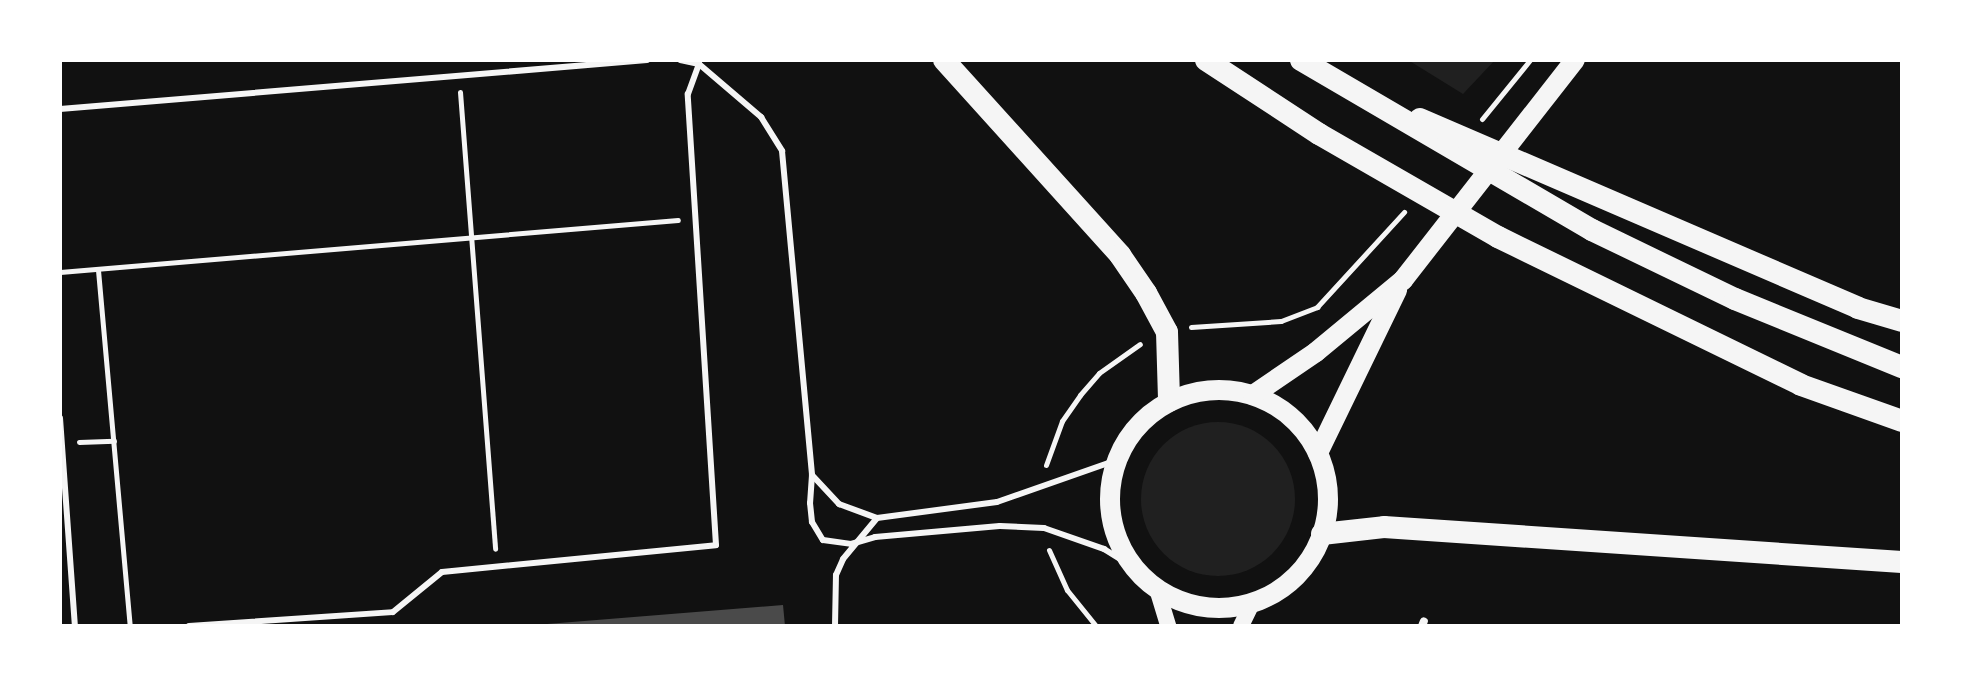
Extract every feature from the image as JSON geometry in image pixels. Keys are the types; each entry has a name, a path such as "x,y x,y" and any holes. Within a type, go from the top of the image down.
{"highway":[{"path":"944,60 1120,255 1146,293 1167,332 1169,401"},
{"path":"1206,60 1319,134 1498,237 1801,385 1902,421"},
{"path":"1301,60 1506,185 1666,268 1902,367"},
{"path":"1338,84 1858,308 1902,321"},
{"path":"1322,534 1384,527 1902,562"}],"main road":[{"path":"1318,453 1403,280 1571,65"},
{"path":"1253,395 1316,352 1403,280"},
{"path":"1196,392 1253,395 1280,408 1302,428 1318,453 1327,481 1322,534 1297,574 1252,603 1219,608 1187,603 1157,589 1134,568 1111,517 1117,460 1147,416 1169,401 1196,392"},
{"path":"1157,589 1168,626"},
{"path":"1241,626 1252,603"}],"lane":[{"path":"60,109 647,60"},
{"path":"680,60 699,64 761,117 782,151 812,475 812,522 823,540 851,544 875,537 1000,526 1044,528 1104,549 1134,568"},
{"path":"189,626 393,612 442,572 716,545 688,94 699,64"},
{"path":"60,418 75,626"},
{"path":"812,475 839,504 877,518 997,502 1117,460"},
{"path":"835,626 836,575 851,544 877,518"}],"path":[{"path":"1516,79 1530,60"},
{"path":"459,75 496,565"},
{"path":"60,272 695,219"},
{"path":"98,270 130,626"},
{"path":"62,443 114,441"}],"shaded area":[{"path":"1408,60 1495,60 1463,94"},
{"path":"1218,422 1248,428 1273,444 1289,469 1295,499 1289,529 1273,554 1248,570 1218,576 1188,570 1163,554 1147,529 1141,499 1147,469 1163,444 1188,428"}],"building":[{"path":"783,605 785,626 547,626 547,624"}]}
